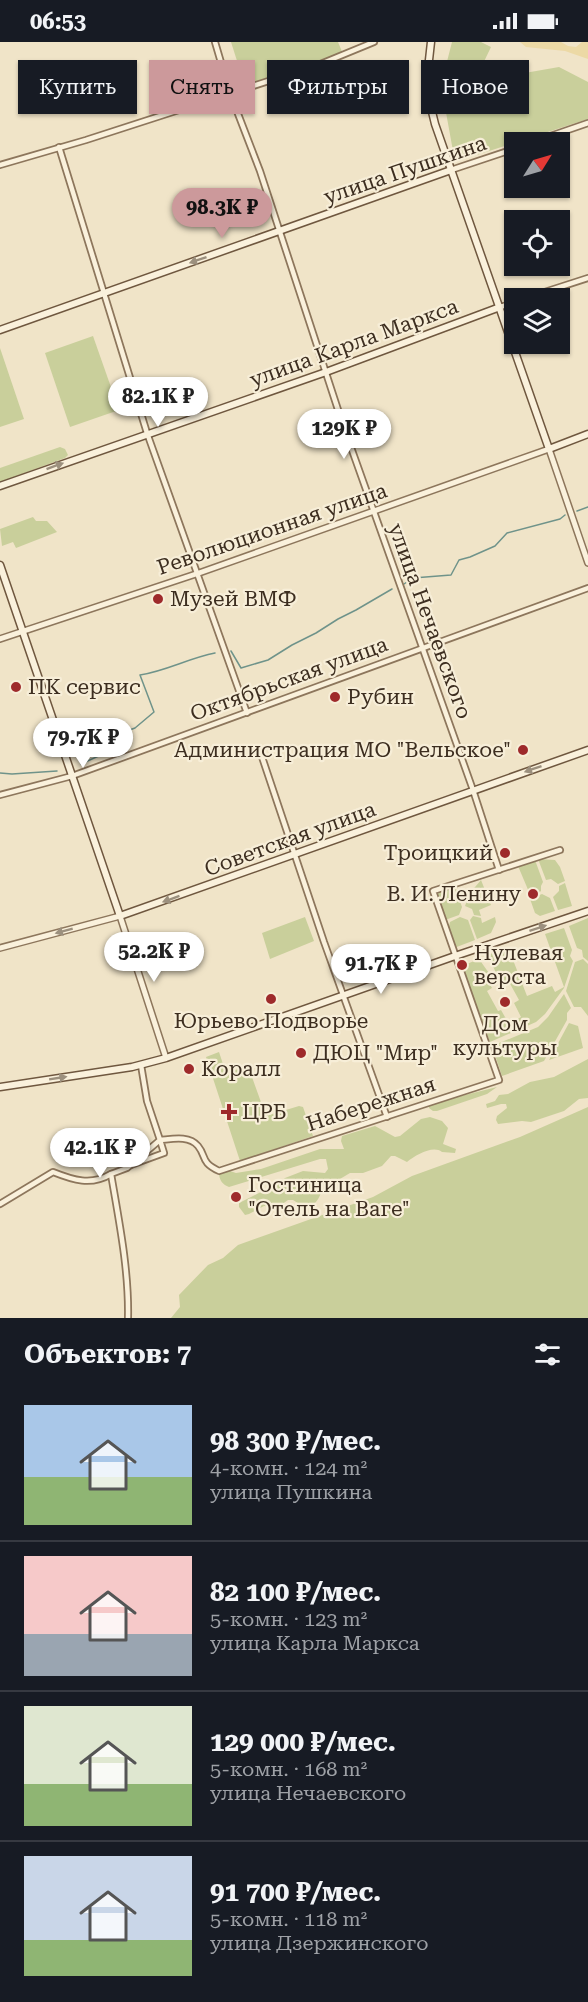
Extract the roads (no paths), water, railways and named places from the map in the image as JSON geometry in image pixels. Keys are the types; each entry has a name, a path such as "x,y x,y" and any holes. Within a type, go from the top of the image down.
{"main road":[{"path":"431,42 426,87 435,124 549,449"},
{"name":"улица Пушкина","path":"0,330 451,170"},
{"name":"улица Карла Маркса","path":"0,486 326,372 500,307"},
{"name":"Революционная улица","path":"549,449 588,434"},
{"path":"0,565 120,916"},
{"name":"Советская улица","path":"120,916 588,750"},
{"path":"0,1087 141,1065 166,1058 588,911"}],"street":[{"name":"улица Нечаевского","path":"215,42 220,60"},
{"path":"255,85 318,65 374,42"},
{"path":"0,165 164,114"},
{"name":"улица Нечаевского","path":"238,114 260,171 326,372 499,870"},
{"path":"561,132 588,123"},
{"path":"59,147 147,433 248,712"},
{"name":"улица Пушкина","path":"451,170 504,152"},
{"path":"557,288 588,278"},
{"name":"улица Карла Маркса","path":"500,307 504,306"},
{"path":"549,449 588,563"},
{"name":"Революционная улица","path":"0,639 199,573 549,449"},
{"name":"Октябрьская улица","path":"0,795 72,776 588,588"},
{"path":"261,754 294,855 387,1117"},
{"path":"455,956 433,891 560,850"},
{"path":"120,916 166,1058"},
{"name":"Советская улица","path":"0,948 120,916"},
{"name":"Набережная","path":"160,1140 179,1138 191,1141 198,1146 204,1160 219,1171 499,1080 455,956"},
{"path":"0,1204 53,1172 79,1182 101,1180 131,1165 164,1153 147,1101 141,1065"},
{"path":"131,1165 160,1140"},
{"path":"111,1174 122,1240 128,1318"}],"waterway":[{"path":"577,511 588,507"},
{"path":"404,584 413,578 451,575 459,560 495,546 507,533 560,519 565,515"},
{"path":"231,651 241,668 268,660 392,589"},
{"path":"81,764 103,754 108,738 135,728 154,712 140,675 215,653"},
{"path":"0,773 57,771"}],"place":[{"name":"Музей ВМФ","path":"158,599"},
{"name":"ПК сервис","path":"16,687"},
{"name":"Рубин","path":"335,697"},
{"name":"Администрация МО \"Вельское\"","path":"523,750"},
{"name":"Троицкий","path":"505,853"},
{"name":"В. И. Ленину","path":"533,894"},
{"name":"Нулевая верста","path":"462,965"},
{"name":"Юрьево Подворье","path":"271,999"},
{"name":"Дом культуры","path":"505,1002"},
{"name":"ДЮЦ \"Мир\"","path":"301,1053"},
{"name":"Коралл","path":"189,1069"},
{"name":"ЦРБ","path":"229,1112"},
{"name":"Гостиница \"Отель на Ваге\"","path":"236,1197"}]}
